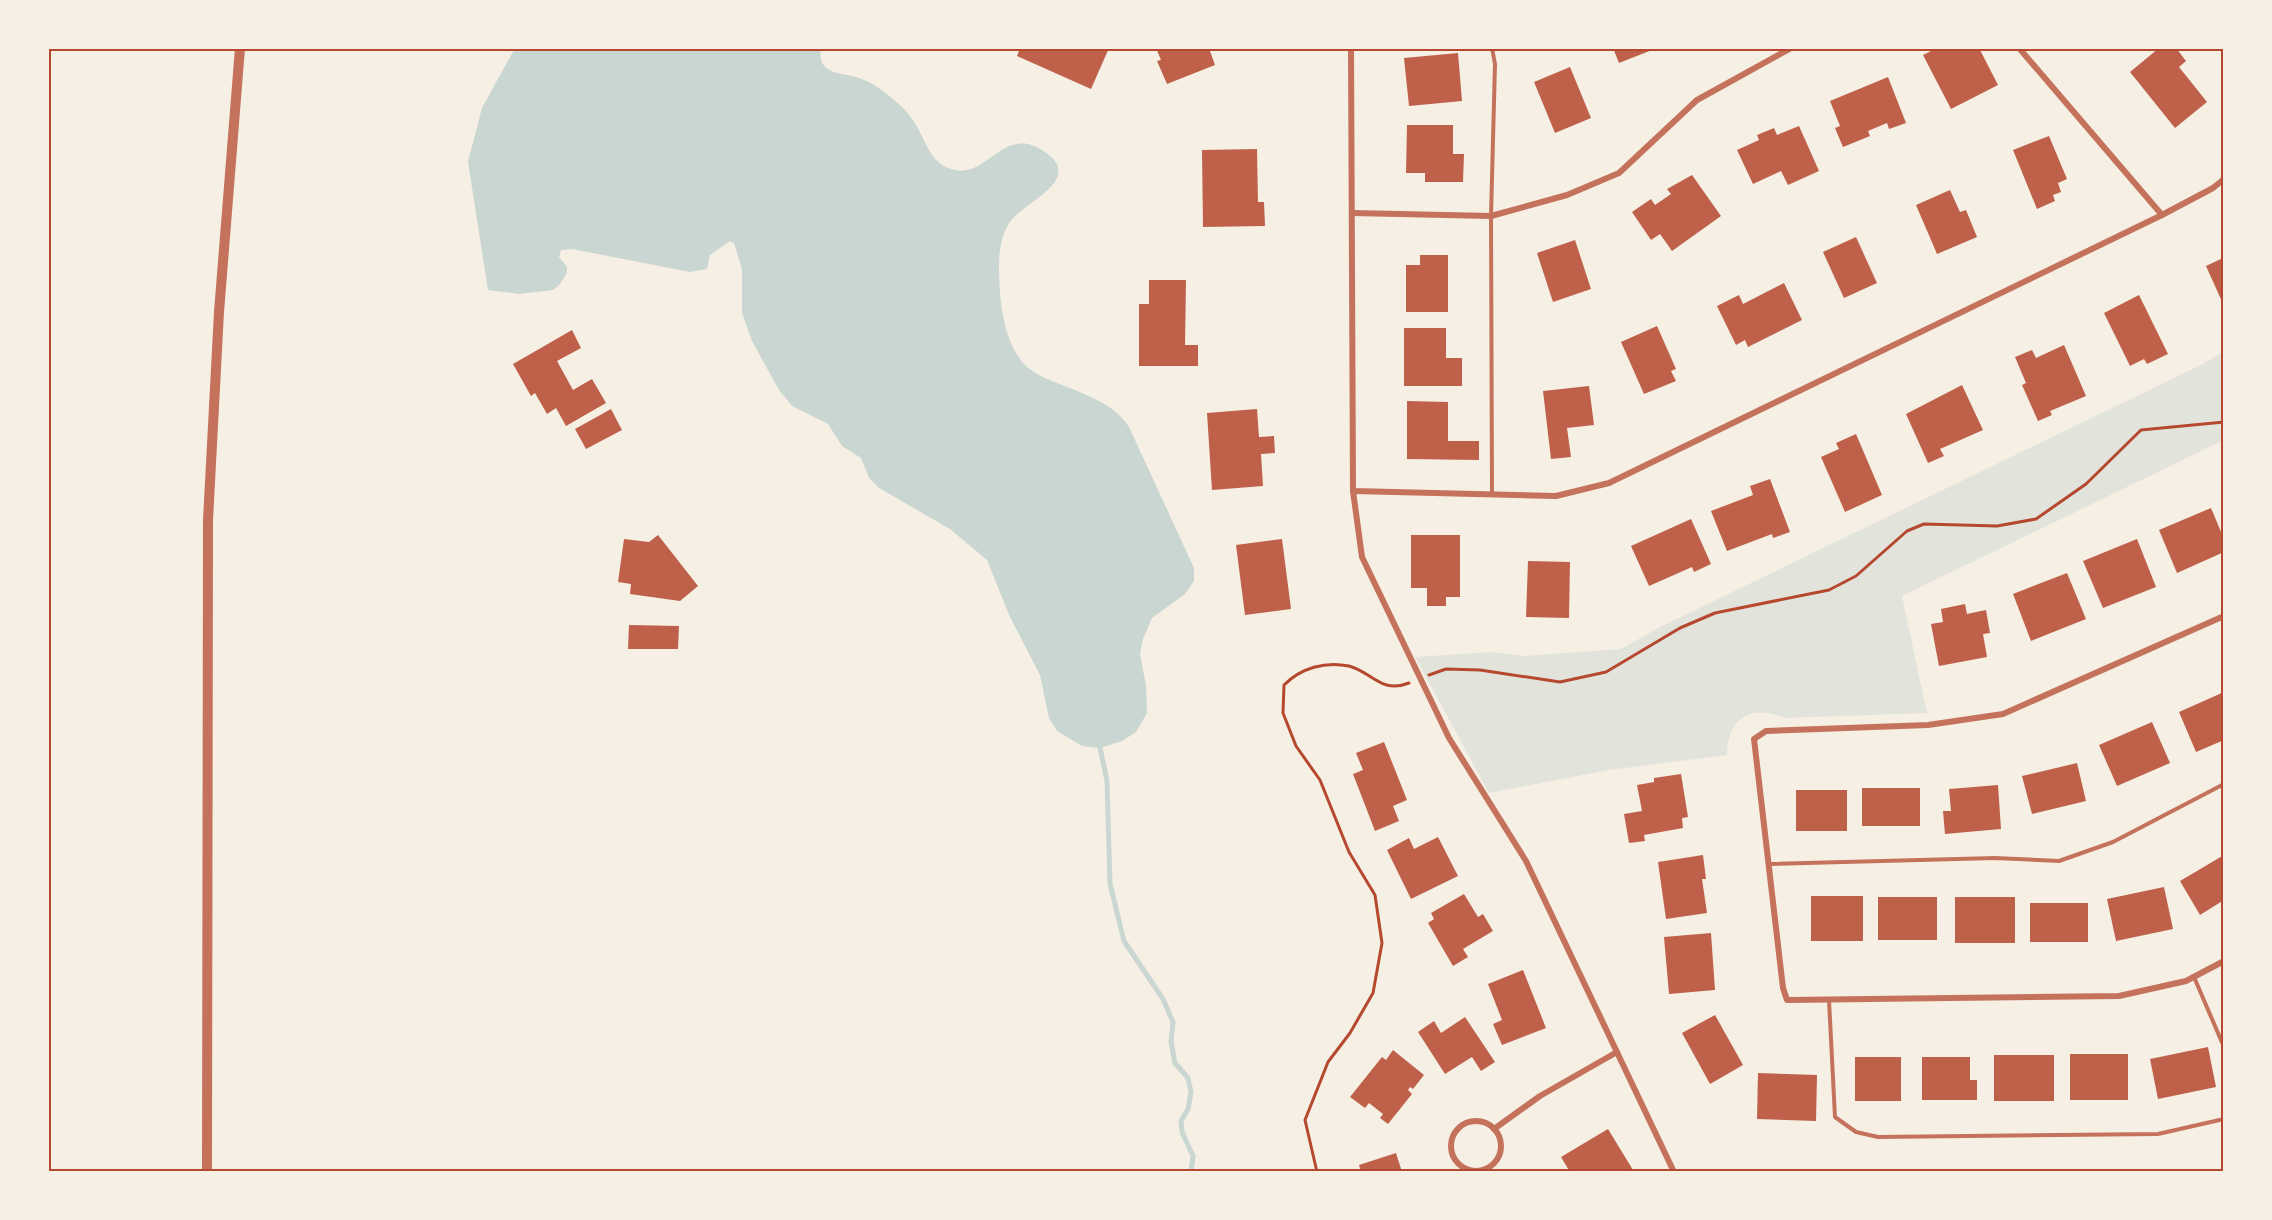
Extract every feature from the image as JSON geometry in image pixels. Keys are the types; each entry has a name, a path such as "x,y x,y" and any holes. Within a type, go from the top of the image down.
{"street":[{"path":"207,1172 208,520 219,312 240,48"},
{"path":"1351,48 1353,491 1362,557 1449,738 1526,861 1674,1172"},
{"path":"1352,213 1491,216 1567,195 1619,173 1697,100 1791,48"},
{"path":"2019,48 2162,215"},
{"path":"1353,491 1556,496 1609,483 2162,215 2213,188 2224,179"},
{"path":"2224,616 2003,714 1928,725 1766,731 1754,739 1787,1000 2118,996 2186,981 2224,961"},
{"path":"1494,1129 1540,1096 1617,1052"},
{"path":"1480,1122 1494,1129 1501,1145 1496,1161 1482,1170 1465,1168 1458,1164 1454,1157 1452,1142 1459,1128 1465,1124 1480,1122"}],"lane":[{"path":"1492,48 1495,64 1491,216 1492,495"},
{"path":"1768,864 1995,858 2059,861 2113,842 2224,784"},
{"path":"2193,977 2224,1047"},
{"path":"1829,999 1834,1117 1856,1132 1878,1137 2158,1134 2224,1119"}],"path":[{"path":"1317,1172 1305,1120 1328,1062 1350,1033 1373,993 1382,943 1375,895 1349,852 1320,780 1296,746 1283,713 1284,685 1296,673 1319,665 1350,666 1378,682 1398,688 1446,669 1490,671 1560,682 1606,672 1680,628 1716,613 1829,590 1856,576 1907,531 1924,525 1997,526 2036,519 2086,484 2141,430 2224,422"}],"shaded area":[{"path":"515,48 821,48 822,63 830,70 869,82 902,107 913,120 934,157 946,167 967,170 1017,144 1028,144 1042,150 1054,160 1058,169 1057,179 1041,196 1013,218 1002,240 999,259 1000,290 1003,318 1011,344 1017,355 1031,370 1102,403 1114,411 1129,427 1194,568 1194,581 1185,594 1152,618 1143,639 1140,654 1146,686 1147,713 1136,732 1122,741 1100,748 1082,746 1057,731 1049,718 1040,675 1010,617 987,560 950,529 879,488 869,478 861,458 842,446 828,424 792,406 779,390 752,341 742,313 742,269 734,243 730,241 710,255 707,269 690,272 572,249 561,250 559,257 567,267 567,273 553,290 519,294 488,290 468,162 482,108"},
{"path":"2224,351 2224,440 1902,596 1927,713 1784,718 1761,712 1743,717 1736,724 1728,742 1727,755 1609,770 1489,793 1415,657 1493,652 1524,656 1621,649 1660,627 2203,364"}],"building":[{"path":"1020,48 1109,48 1091,89 1017,56"},
{"path":"1156,48 1218,48 1210,51 1215,65 1167,84 1157,61 1161,60"},
{"path":"1613,48 1657,48 1619,63"},
{"path":"1937,48 1979,48 1998,85 1951,109 1923,55"},
{"path":"2159,48 2176,48 2186,61 2179,67 2207,102 2175,128 2130,72"},
{"path":"1458,53 1462,101 1409,106 1404,58"},
{"path":"1570,67 1591,118 1555,133 1534,82"},
{"path":"1888,77 1906,123 1889,129 1887,123 1868,131 1870,136 1843,147 1835,128 1840,126 1830,101"},
{"path":"1407,125 1453,125 1453,154 1464,154 1463,182 1425,182 1425,173 1406,173"},
{"path":"1799,126 1819,171 1788,185 1781,171 1753,184 1737,150 1759,140 1757,135 1774,128 1777,135"},
{"path":"2049,136 2067,179 2058,183 2061,192 2053,195 2055,201 2037,209 2013,150"},
{"path":"1257,149 1258,202 1264,202 1265,226 1203,227 1202,150"},
{"path":"1692,175 1721,216 1672,251 1660,234 1651,240 1632,212 1651,199 1655,205 1671,194 1667,189"},
{"path":"1950,190 1960,212 1966,210 1977,237 1937,254 1916,205"},
{"path":"1856,237 1877,283 1844,298 1823,252"},
{"path":"1575,240 1591,289 1553,302 1537,253"},
{"path":"1420,255 1448,255 1448,312 1406,312 1406,265 1420,265"},
{"path":"2223,258 2224,261 2224,306 2206,266"},
{"path":"1149,280 1186,280 1185,345 1198,345 1198,366 1139,366 1139,304 1149,304"},
{"path":"1784,283 1802,320 1748,347 1745,340 1736,345 1717,306 1739,295 1743,304"},
{"path":"2139,295 2168,354 2147,364 2144,359 2130,366 2104,313"},
{"path":"1657,326 1676,369 1671,371 1676,381 1644,394 1621,342"},
{"path":"1404,328 1446,328 1446,358 1462,358 1462,386 1404,386"},
{"path":"572,330 581,348 557,361 573,390 592,379 606,403 566,426 556,408 547,414 535,393 531,396 513,364"},
{"path":"2064,345 2086,396 2050,411 2052,415 2038,421 2022,385 2026,383 2015,357 2032,350 2036,358"},
{"path":"1962,385 1983,430 1940,449 1944,456 1928,463 1906,414"},
{"path":"1589,386 1594,425 1567,428 1571,457 1551,459 1543,391"},
{"path":"1407,401 1448,402 1448,441 1479,441 1479,460 1407,459"},
{"path":"611,409 622,430 586,449 575,429"},
{"path":"1257,409 1259,437 1274,436 1275,453 1261,454 1263,486 1212,490 1207,413"},
{"path":"1856,434 1882,495 1845,512 1821,457 1839,449 1836,443"},
{"path":"1770,479 1790,532 1773,538 1772,534 1727,551 1711,511 1753,495 1750,486"},
{"path":"2211,508 2224,539 2224,552 2177,573 2159,530"},
{"path":"1691,519 1711,564 1694,572 1692,567 1649,586 1631,546"},
{"path":"658,535 698,586 680,601 630,594 631,584 618,582 624,539 649,542"},
{"path":"1411,535 1460,535 1460,597 1446,597 1446,606 1427,606 1427,588 1411,588"},
{"path":"1282,539 1291,609 1245,615 1236,545"},
{"path":"2137,539 2156,587 2103,608 2083,561"},
{"path":"1528,561 1570,562 1569,618 1526,617"},
{"path":"2067,573 2086,619 2031,641 2013,594"},
{"path":"1965,604 1967,614 1986,610 1990,633 1983,634 1987,657 1939,666 1931,624 1943,622 1941,609"},
{"path":"629,625 679,626 678,649 628,649"},
{"path":"2224,692 2224,740 2196,752 2179,712"},
{"path":"2152,722 2170,763 2117,786 2099,745"},
{"path":"1384,742 1407,800 1393,806 1399,821 1375,831 1353,774 1363,770 1356,753"},
{"path":"2077,763 2086,801 2032,814 2022,776"},
{"path":"1681,774 1688,817 1682,818 1683,828 1644,835 1645,841 1629,843 1624,814 1642,811 1637,785 1654,782 1654,778"},
{"path":"1998,785 2001,829 1945,834 1943,811 1951,811 1949,789"},
{"path":"1862,788 1920,788 1920,826 1862,826"},
{"path":"1796,790 1847,790 1847,831 1796,831"},
{"path":"1438,837 1458,876 1411,899 1387,850 1409,838 1414,849"},
{"path":"1703,855 1706,879 1702,879 1707,913 1666,919 1658,862"},
{"path":"2224,855 2224,900 2200,915 2180,881"},
{"path":"2164,887 2173,929 2116,941 2107,899"},
{"path":"1464,894 1478,917 1483,914 1493,931 1463,949 1468,957 1453,966 1428,923 1434,919 1431,913"},
{"path":"1811,896 1863,896 1863,941 1811,941"},
{"path":"1878,897 1937,897 1937,940 1878,940"},
{"path":"1955,897 2015,897 2015,943 1955,943"},
{"path":"2030,903 2088,903 2088,942 2030,942"},
{"path":"1711,933 1715,990 1669,994 1664,937"},
{"path":"1523,970 1546,1028 1502,1045 1493,1024 1502,1020 1488,984"},
{"path":"1715,1015 1743,1065 1710,1084 1682,1033"},
{"path":"1465,1017 1495,1062 1481,1071 1472,1057 1445,1074 1418,1032 1434,1021 1441,1033"},
{"path":"2208,1047 2216,1087 2158,1099 2150,1059"},
{"path":"1393,1050 1424,1075 1413,1089 1410,1087 1408,1090 1412,1094 1388,1124 1380,1118 1383,1114 1369,1103 1365,1108 1350,1097 1382,1057 1386,1060"},
{"path":"2070,1054 2128,1054 2128,1100 2070,1100"},
{"path":"1994,1055 2054,1055 2054,1101 1994,1101"},
{"path":"1855,1057 1901,1057 1901,1101 1855,1101"},
{"path":"1922,1057 1970,1057 1970,1080 1977,1080 1977,1100 1922,1100"},
{"path":"1758,1073 1817,1075 1816,1121 1757,1119"},
{"path":"1608,1129 1633,1170 1570,1172 1561,1157"},
{"path":"1396,1153 1402,1172 1361,1172 1359,1165"}],"waterway":[{"path":"1100,748 1107,781 1110,884 1124,941 1163,999 1173,1022 1171,1042 1175,1063 1188,1078 1191,1092 1188,1109 1181,1121 1182,1132 1193,1156 1191,1172"}]}
